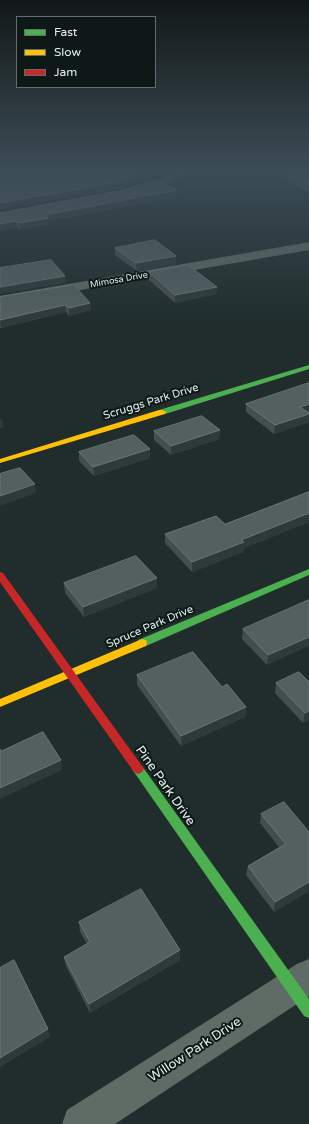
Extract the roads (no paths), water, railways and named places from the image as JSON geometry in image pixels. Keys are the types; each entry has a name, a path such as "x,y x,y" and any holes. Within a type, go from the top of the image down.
{"street":[{"name":"Mimosa Drive","path":"0,300 309,246"},
{"name":"Scruggs Park Drive","path":"0,461 309,367"},
{"name":"Spruce Park Drive","path":"0,703 309,572"},
{"name":"Pine Park Drive","path":"0,575 70,674 303,992"},
{"name":"Willow Park Drive","path":"81,1124 303,992"}]}
